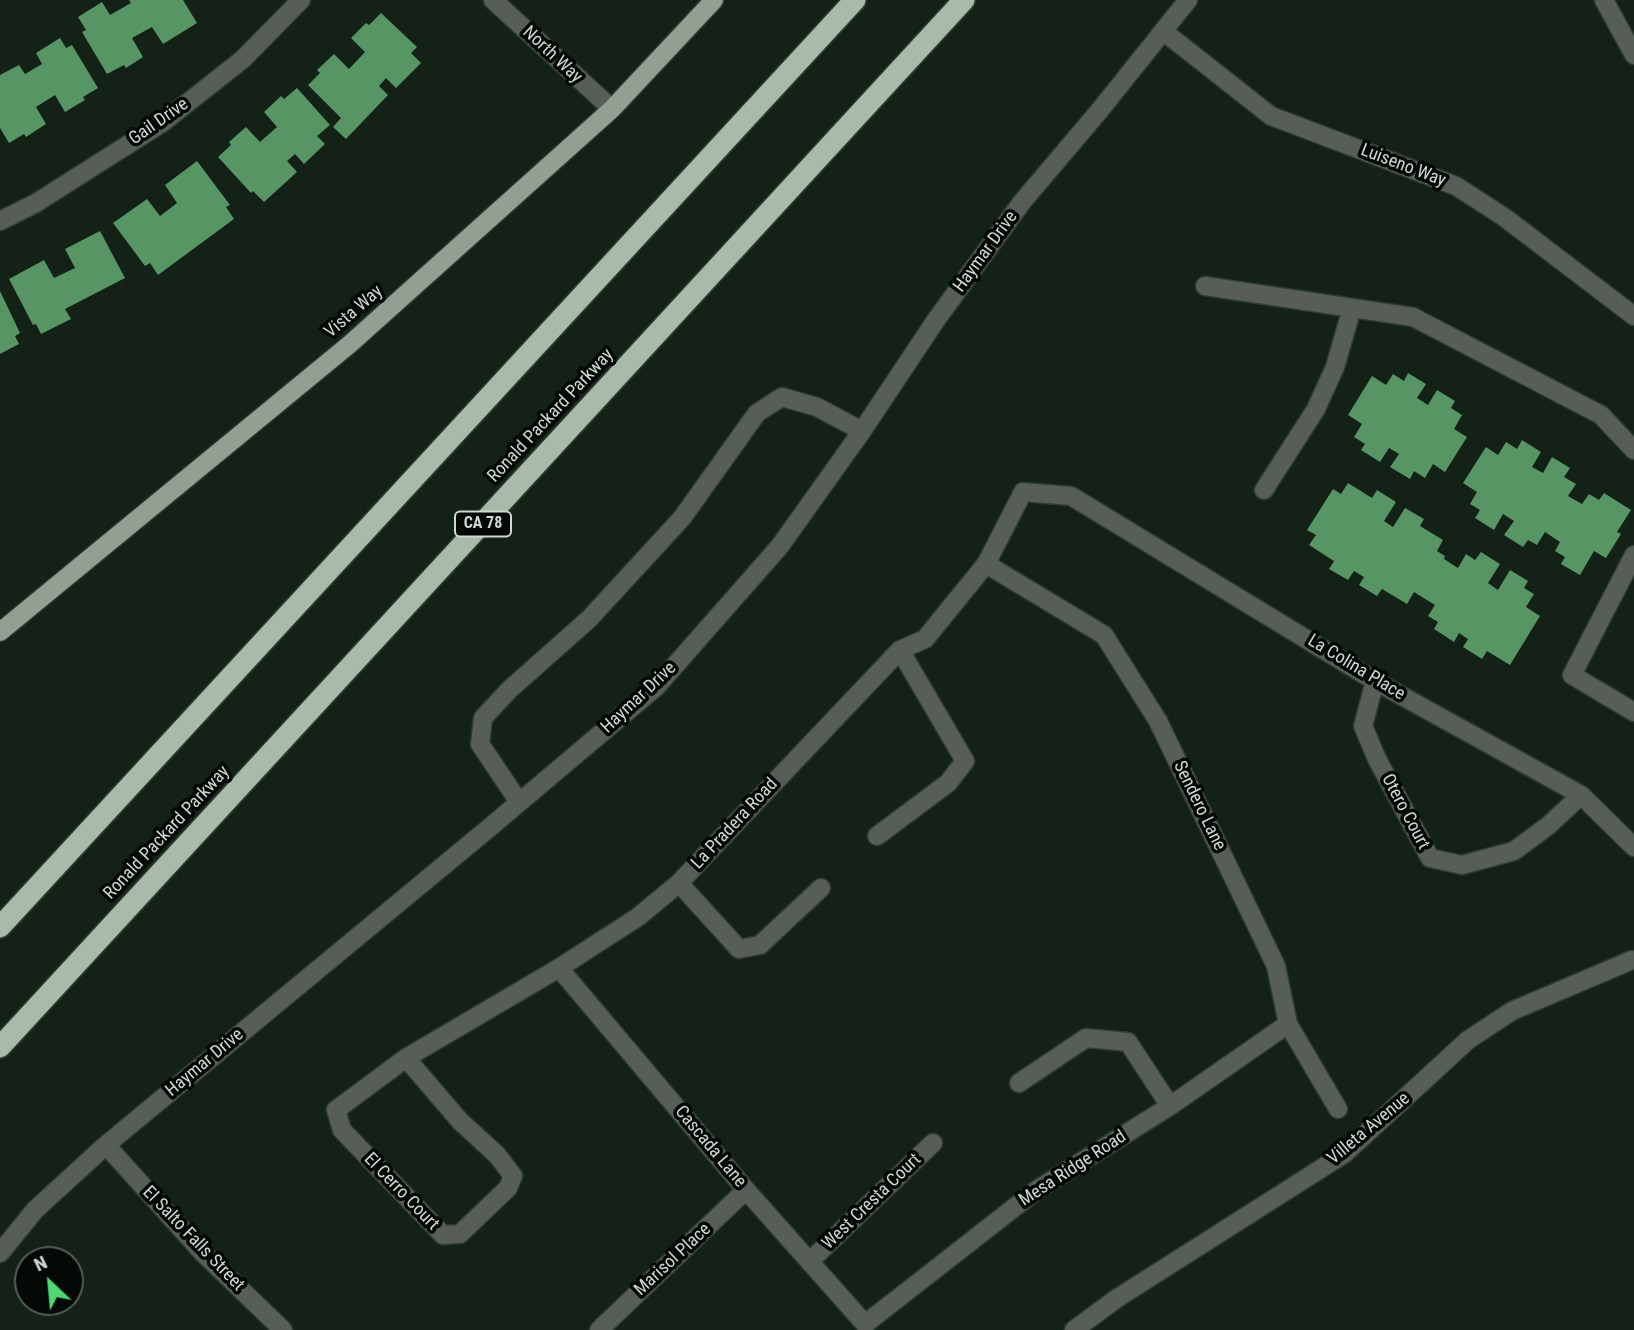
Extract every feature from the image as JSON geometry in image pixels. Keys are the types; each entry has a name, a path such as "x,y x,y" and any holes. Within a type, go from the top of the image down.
{"highway":[{"path":"0,927 855,0"},
{"name":"Ronald Packard Parkway","path":"0,1047 964,0"}],"main road":[{"name":"Vista Way","path":"0,632 350,344 612,109 714,0"}],"street":[{"name":"Gail Drive","path":"0,220 36,203 162,123 243,59 301,0"},
{"name":"North Way","path":"493,0 612,109"},
{"name":"Haymar Drive","path":"0,1254 35,1210 106,1145 656,687 780,547 936,320 1022,202 1188,0"},
{"path":"1604,0 1634,55"},
{"name":"Luiseno Way","path":"1163,31 1270,116 1456,186 1504,217 1634,316"},
{"path":"1205,286 1413,317 1601,415 1634,450"},
{"path":"1264,490 1316,409 1335,367 1352,308"},
{"path":"519,802 480,744 483,718 509,690 589,619 682,518 757,413 782,397 817,407 862,431"},
{"name":"La Pradera Road","path":"336,1110 406,1058 559,968 638,916 679,883 900,650 925,639 986,564 1023,492 1071,496"},
{"name":"La Colina Place","path":"1071,496 1375,681 1581,795 1634,847"},
{"path":"1634,555 1572,675 1634,712"},
{"name":"Sendero Lane","path":"986,564 1104,635 1158,721 1276,966 1288,1024 1338,1109"},
{"path":"877,836 948,783 964,761 900,650"},
{"name":"Otero Court","path":"1375,681 1363,726 1377,759 1430,858 1462,865 1514,851 1549,825 1581,795"},
{"path":"679,883 739,949 760,945 821,888"},
{"name":"Villeta Avenue","path":"1074,1330 1116,1299 1344,1154 1468,1040 1512,1011 1632,960"},
{"name":"Cascada Lane","path":"559,968 746,1190 865,1324"},
{"name":"Mesa Ridge Road","path":"865,1324 1038,1189 1170,1106 1288,1024"},
{"path":"1019,1083 1086,1038 1128,1042 1170,1106"},
{"name":"El Cerro Court","path":"336,1110 342,1130 443,1236 460,1234 508,1188 513,1176 497,1155 460,1121 406,1058"},
{"name":"West Cresta Court","path":"810,1261 933,1143"},
{"name":"El Salto Falls Street","path":"106,1145 203,1253 283,1330"},
{"name":"Marisol Place","path":"599,1330 746,1190"}],"building":[{"path":"129,0 183,0 197,23 163,44 152,27 132,38 143,57 126,68 124,65 107,74 82,32 86,30 78,17 102,2 110,15 131,3"},
{"path":"381,13 417,47 411,53 421,63 396,88 386,78 379,86 388,95 346,139 333,127 341,118 308,85 320,73 317,70 334,54 349,69 365,52 351,38"},
{"path":"60,38 66,48 72,45 98,88 65,112 55,95 36,107 46,124 26,137 24,134 9,143 0,128 0,75 19,65 25,74 42,64 36,53"},
{"path":"297,88 330,125 317,136 325,144 304,164 295,154 287,161 297,172 264,202 253,191 251,193 218,157 231,145 229,142 246,127 260,142 277,127 264,112 281,96 284,99"},
{"path":"197,161 230,205 226,207 234,219 158,275 150,263 145,266 113,223 147,199 160,216 177,203 165,185"},
{"path":"100,231 125,278 65,309 71,319 41,334 36,324 33,325 9,279 44,260 54,278 75,268 65,249"},
{"path":"0,291 20,333 15,336 19,344 0,354"},
{"path":"1408,373 1426,384 1417,398 1428,405 1437,390 1455,401 1451,408 1462,415 1454,429 1467,437 1445,472 1433,464 1425,478 1414,471 1410,479 1390,467 1399,454 1389,448 1380,462 1361,450 1365,444 1354,437 1362,424 1348,415 1372,376 1386,385 1393,374 1404,381"},
{"path":"1522,440 1541,452 1532,467 1543,473 1552,457 1570,468 1564,477 1576,484 1568,496 1582,504 1589,494 1599,500 1604,493 1631,510 1617,532 1621,534 1606,558 1594,551 1580,575 1561,564 1565,557 1555,551 1560,542 1545,532 1537,545 1528,540 1523,547 1504,535 1514,521 1503,514 1494,530 1475,518 1480,510 1470,504 1477,492 1463,483 1486,447 1498,455 1506,442 1517,449"},
{"path":"1348,483 1372,498 1377,490 1396,502 1384,521 1393,527 1405,508 1424,519 1420,526 1443,540 1437,551 1458,568 1466,554 1475,560 1481,552 1500,564 1488,583 1498,590 1510,570 1528,581 1524,588 1534,594 1526,607 1540,616 1510,665 1487,651 1482,659 1463,647 1468,639 1459,633 1454,642 1434,629 1438,622 1428,616 1435,605 1414,592 1407,604 1382,589 1377,596 1359,585 1364,577 1354,571 1348,580 1329,569 1334,561 1309,545 1316,535 1307,530 1333,489 1341,494"}]}
